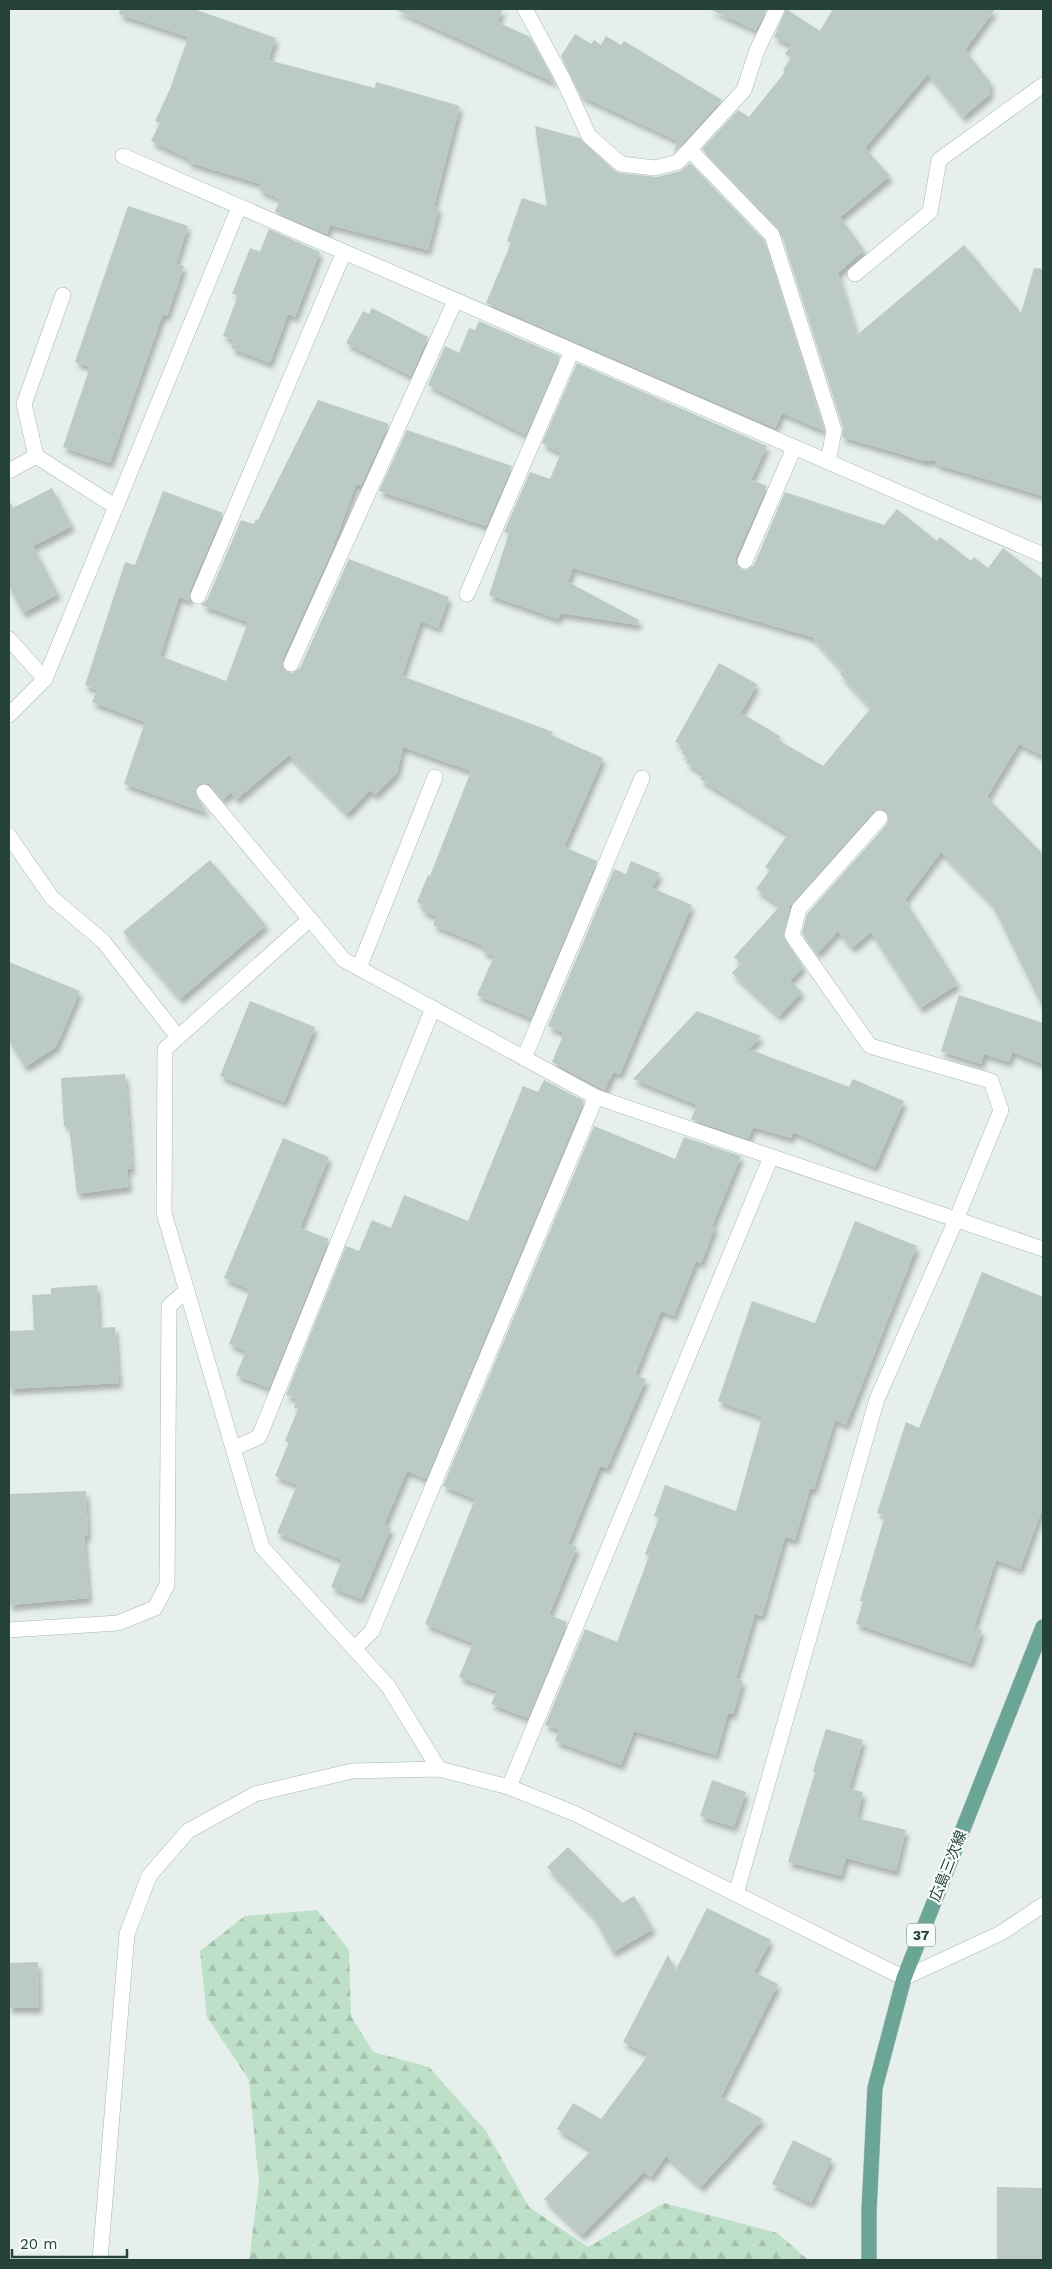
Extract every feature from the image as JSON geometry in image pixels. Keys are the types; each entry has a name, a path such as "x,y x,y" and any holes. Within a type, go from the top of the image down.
{"main road":[{"name":"広島三次線","path":"869,2260 869,2211 875,2088 904,1978 1043,1627"}],"street":[{"path":"525,9 563,78 589,136 621,164 655,168 678,162 744,90 757,50 777,9"},
{"path":"855,274 930,212 939,160 1043,85"},
{"path":"690,150 772,235 834,430 828,462"},
{"path":"123,156 1043,555"},
{"path":"9,715 45,679 239,207"},
{"path":"198,596 344,252"},
{"path":"63,295 24,404 36,456 116,507"},
{"path":"291,664 455,300"},
{"path":"468,594 572,351"},
{"path":"745,561 794,448"},
{"path":"9,471 36,456"},
{"path":"9,638 45,679"},
{"path":"359,968 435,777"},
{"path":"524,1058 642,778"},
{"path":"204,792 344,960 596,1097 1043,1249"},
{"path":"736,1894 877,1399 1002,1110 991,1081 870,1046 792,934 799,909 880,818"},
{"path":"9,836 52,898 103,941 178,1037"},
{"path":"310,919 165,1049 164,1213 262,1547 388,1686 439,1769"},
{"path":"234,1448 259,1437 433,1008"},
{"path":"355,1648 372,1631 596,1097"},
{"path":"509,1787 771,1157"},
{"path":"9,1630 118,1623 155,1608 167,1585 169,1306 187,1290"},
{"path":"100,2260 127,1934 149,1876 188,1831 255,1794 352,1771 439,1769 509,1787 576,1814 904,1978 1001,1933 1043,1906"}],"green space":[{"path":"317,1910 349,1950 351,2016 373,2052 429,2067 486,2131 529,2207 588,2247 664,2203 777,2233 806,2260 249,2260 259,2183 249,2080 207,2017 200,1951 245,1916"}],"building":[{"path":"120,9 194,9 276,38 268,60 375,88 376,82 460,106 434,206 439,207 428,250 330,225 327,234 275,212 280,199 259,190 261,184 188,162 189,159 151,141 160,123 155,121 170,89 188,37 119,14"},
{"path":"394,9 503,9 497,22 530,37 555,83"},
{"path":"709,9 767,9 756,30"},
{"path":"786,9 820,31 833,9 995,9 965,50 990,82 990,94 963,117 928,74 865,148 890,176 840,217 864,250 838,273 857,335 964,245 1021,313 1034,268 1043,269 1043,496 935,464 937,461 925,461 842,437 843,427 781,232 702,149 738,110 749,117 785,72 783,70 791,58 785,54 791,45 774,37"},
{"path":"575,34 591,44 594,40 601,45 606,36 621,45 624,41 722,100 673,154 678,141 581,96 561,56"},
{"path":"535,126 580,138 615,171 620,173 657,177 681,171 690,163 764,240 824,431 782,413 775,428 486,303 511,243 507,241 522,198 547,206"},
{"path":"128,206 188,226 176,264 184,266 167,316 163,314 110,463 63,447 90,367 75,362"},
{"path":"269,229 320,252 295,317 288,314 270,363 231,348 234,340 223,336 238,295 232,294 250,248 260,252"},
{"path":"372,308 428,337 411,376 346,343 363,311 369,314"},
{"path":"479,321 560,356 526,435 428,385 445,346 459,353 469,328 475,330"},
{"path":"577,363 767,446 751,480 767,486 736,557 736,563 741,569 747,570 754,565 785,492 884,525 897,509 937,541 940,537 971,561 974,557 988,568 1003,548 1043,579 1043,756 1019,744 987,797 1043,854 1043,1008 992,904 941,852 905,900 958,984 920,1008 871,932 852,948 838,931 817,954 802,933 807,914 887,824 889,815 881,809 873,812 790,906 783,936 803,967 790,981 802,992 779,1016 732,973 741,963 734,957 780,906 756,889 770,870 765,867 788,834 700,779 704,774 686,763 689,758 681,753 685,747 675,742 719,663 757,684 741,713 780,736 778,740 823,766 871,708 840,674 843,671 812,637 573,568 568,582 639,620 638,625 561,613 558,619 489,595 509,533 504,532 530,472 550,479 561,453 542,443"},
{"path":"318,400 389,424 361,485 356,484 331,552 282,660 284,670 292,673 300,668 349,559 449,597 438,628 421,621 402,676 553,732 551,735 603,758 564,847 597,861 531,1018 477,995 494,956 482,951 484,946 433,925 437,916 422,911 423,905 417,902 428,875 430,876 471,771 403,747 397,773 375,795 370,790 347,814 289,755 237,799 231,792 223,800 208,783 198,785 195,794 207,813 124,784 145,722 92,702 97,690 85,685 125,562 135,565 163,491 223,513 189,592 190,601 179,597 160,656 226,681 248,622 201,605 207,600 241,520 254,524 256,519 258,520"},
{"path":"407,430 512,466 486,526 379,491"},
{"path":"52,488 72,526 33,546 58,594 23,613 9,586 9,500 13,508"},
{"path":"210,860 266,925 180,999 123,932"},
{"path":"631,861 660,873 652,888 692,905 620,1074 613,1072 605,1090 552,1062 564,1033 548,1026 614,869 626,874"},
{"path":"9,962 80,991 56,1047 25,1067 9,1040"},
{"path":"959,995 1043,1023 1043,1064 1012,1052 1009,1062 984,1054 981,1064 941,1051"},
{"path":"250,1001 315,1027 284,1102 220,1076"},
{"path":"697,1011 761,1036 749,1049 849,1087 853,1079 904,1101 875,1167 793,1132 791,1138 753,1127 748,1139 691,1119 697,1105 633,1079"},
{"path":"125,1074 132,1169 127,1169 129,1187 77,1194 69,1126 64,1126 61,1078"},
{"path":"544,1080 584,1101 426,1479 407,1471 384,1525 391,1528 361,1599 331,1587 342,1560 277,1533 297,1485 275,1476 289,1442 285,1441 298,1409 294,1408 297,1399 286,1395 346,1246 359,1251 372,1220 391,1228 404,1195 468,1221 523,1086 538,1092"},
{"path":"594,1126 675,1159 684,1137 741,1156 712,1226 715,1227 701,1263 696,1261 674,1316 661,1311 635,1375 646,1379 607,1468 600,1466 568,1544 577,1547 549,1615 567,1622 528,1718 491,1704 497,1691 459,1677 473,1643 425,1624 475,1499 443,1486"},
{"path":"283,1138 329,1157 300,1228 329,1239 269,1388 236,1375 246,1351 229,1344 250,1290 224,1278"},
{"path":"855,1221 917,1246 846,1425 835,1420 814,1489 810,1488 795,1540 785,1537 762,1616 755,1614 736,1679 743,1681 733,1714 728,1713 716,1755 634,1731 621,1765 555,1741 559,1730 545,1725 585,1629 617,1642 649,1556 645,1554 659,1518 654,1516 665,1485 736,1511 762,1417 718,1401 752,1301 815,1323"},
{"path":"982,1272 1043,1297 1043,1507 1020,1569 996,1560 974,1628 982,1630 971,1663 856,1624 863,1601 860,1601 885,1515 877,1513 906,1422 919,1428"},
{"path":"97,1285 99,1328 115,1327 119,1383 9,1389 9,1331 34,1330 32,1295 51,1294 51,1288"},
{"path":"86,1491 88,1536 84,1536 89,1598 9,1605 9,1494"},
{"path":"826,1729 863,1740 849,1789 863,1792 857,1818 906,1830 896,1871 846,1858 841,1876 788,1862"},
{"path":"712,1780 746,1792 734,1827 700,1816"},
{"path":"568,1847 622,1903 634,1896 653,1929 613,1952 593,1916 547,1867"},
{"path":"707,1908 771,1940 754,1972 778,1984 721,2097 763,2119 701,2187 666,2156 651,2177 644,2172 582,2235 544,2199 592,2150 557,2129 573,2103 601,2119 649,2054 623,2042 668,1955 676,1970"},
{"path":"38,1962 39,2008 9,2008 9,1963"},
{"path":"793,2140 832,2159 811,2203 772,2184"},
{"path":"997,2187 1043,2188 1043,2260 997,2260"}]}
